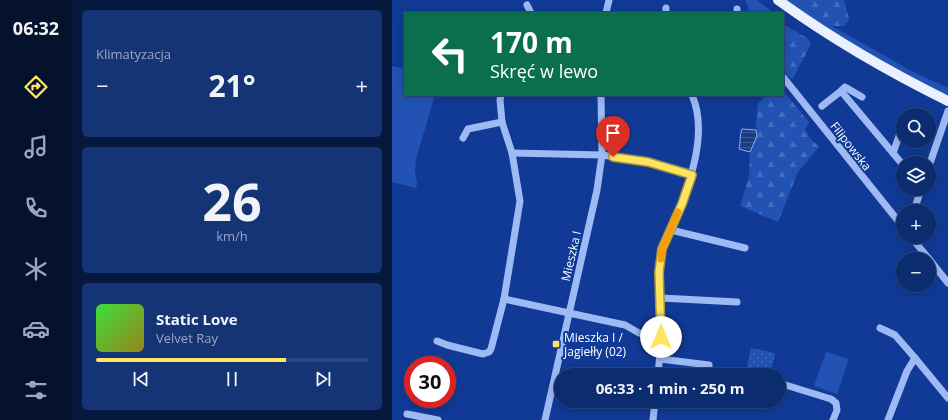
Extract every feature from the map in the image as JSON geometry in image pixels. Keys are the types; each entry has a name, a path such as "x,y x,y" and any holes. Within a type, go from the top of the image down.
{"main road":[{"path":"778,0 820,29 900,78 948,101"}],"street":[{"path":"606,12 609,0"},
{"path":"527,5 530,12"},
{"name":"Filipowska","path":"784,78 896,218"},
{"path":"822,106 845,87 862,97"},
{"path":"841,91 896,157"},
{"path":"436,341 447,346 483,354 489,352 491,349 504,299 520,201 512,153 502,122 501,96"},
{"name":"Mieszka I","path":"545,420 598,190 602,155 601,96"},
{"path":"659,368 661,337 659,272 662,249 671,230 692,175 696,153 698,120 692,96"},
{"path":"932,156 948,111"},
{"path":"463,138 468,129 502,122"},
{"path":"893,154 896,145"},
{"path":"512,153 602,155 648,162 692,175"},
{"path":"671,230 744,248"},
{"path":"917,244 923,252"},
{"path":"936,268 948,283"},
{"path":"661,298 738,302"},
{"path":"504,299 625,325 638,333 661,337"},
{"path":"880,328 895,335 948,398"},
{"path":"888,420 907,371 915,358"},
{"path":"660,359 709,365 709,368"},
{"path":"786,385 831,399 836,403 837,410 833,420"},
{"path":"653,420 654,408"},
{"path":"407,414 438,420"}],"green space":[{"path":"745,0 757,0 773,12 747,12 748,5"},
{"path":"784,0 796,0 832,26 911,71 948,88 948,95 915,81 890,67"},
{"path":"796,0 844,0 849,19 845,26 832,26"},
{"path":"784,25 807,38 811,44 792,80 784,71"},
{"path":"392,66 404,69 404,96 435,96 416,159 416,188 392,182"},
{"path":"784,92 809,122 805,130 810,138 819,147 798,172 778,222 740,206 749,176 750,152 757,136 756,123 758,103 766,96 784,96"},
{"path":"751,348 775,353 772,368 747,367"},
{"path":"826,352 849,359 837,394 814,386"}],"shaded area":[{"path":"742,129 756,130 757,136 750,152 739,149"}],"slow traffic":[{"path":"661,259 662,249 678,212"}],"place":[{"name":"Mieszka I / Jagiełły (02)","path":"556,344"}],"route":[{"path":"613,157 648,162 692,175 682,204 662,249 659,272 661,337"}]}
